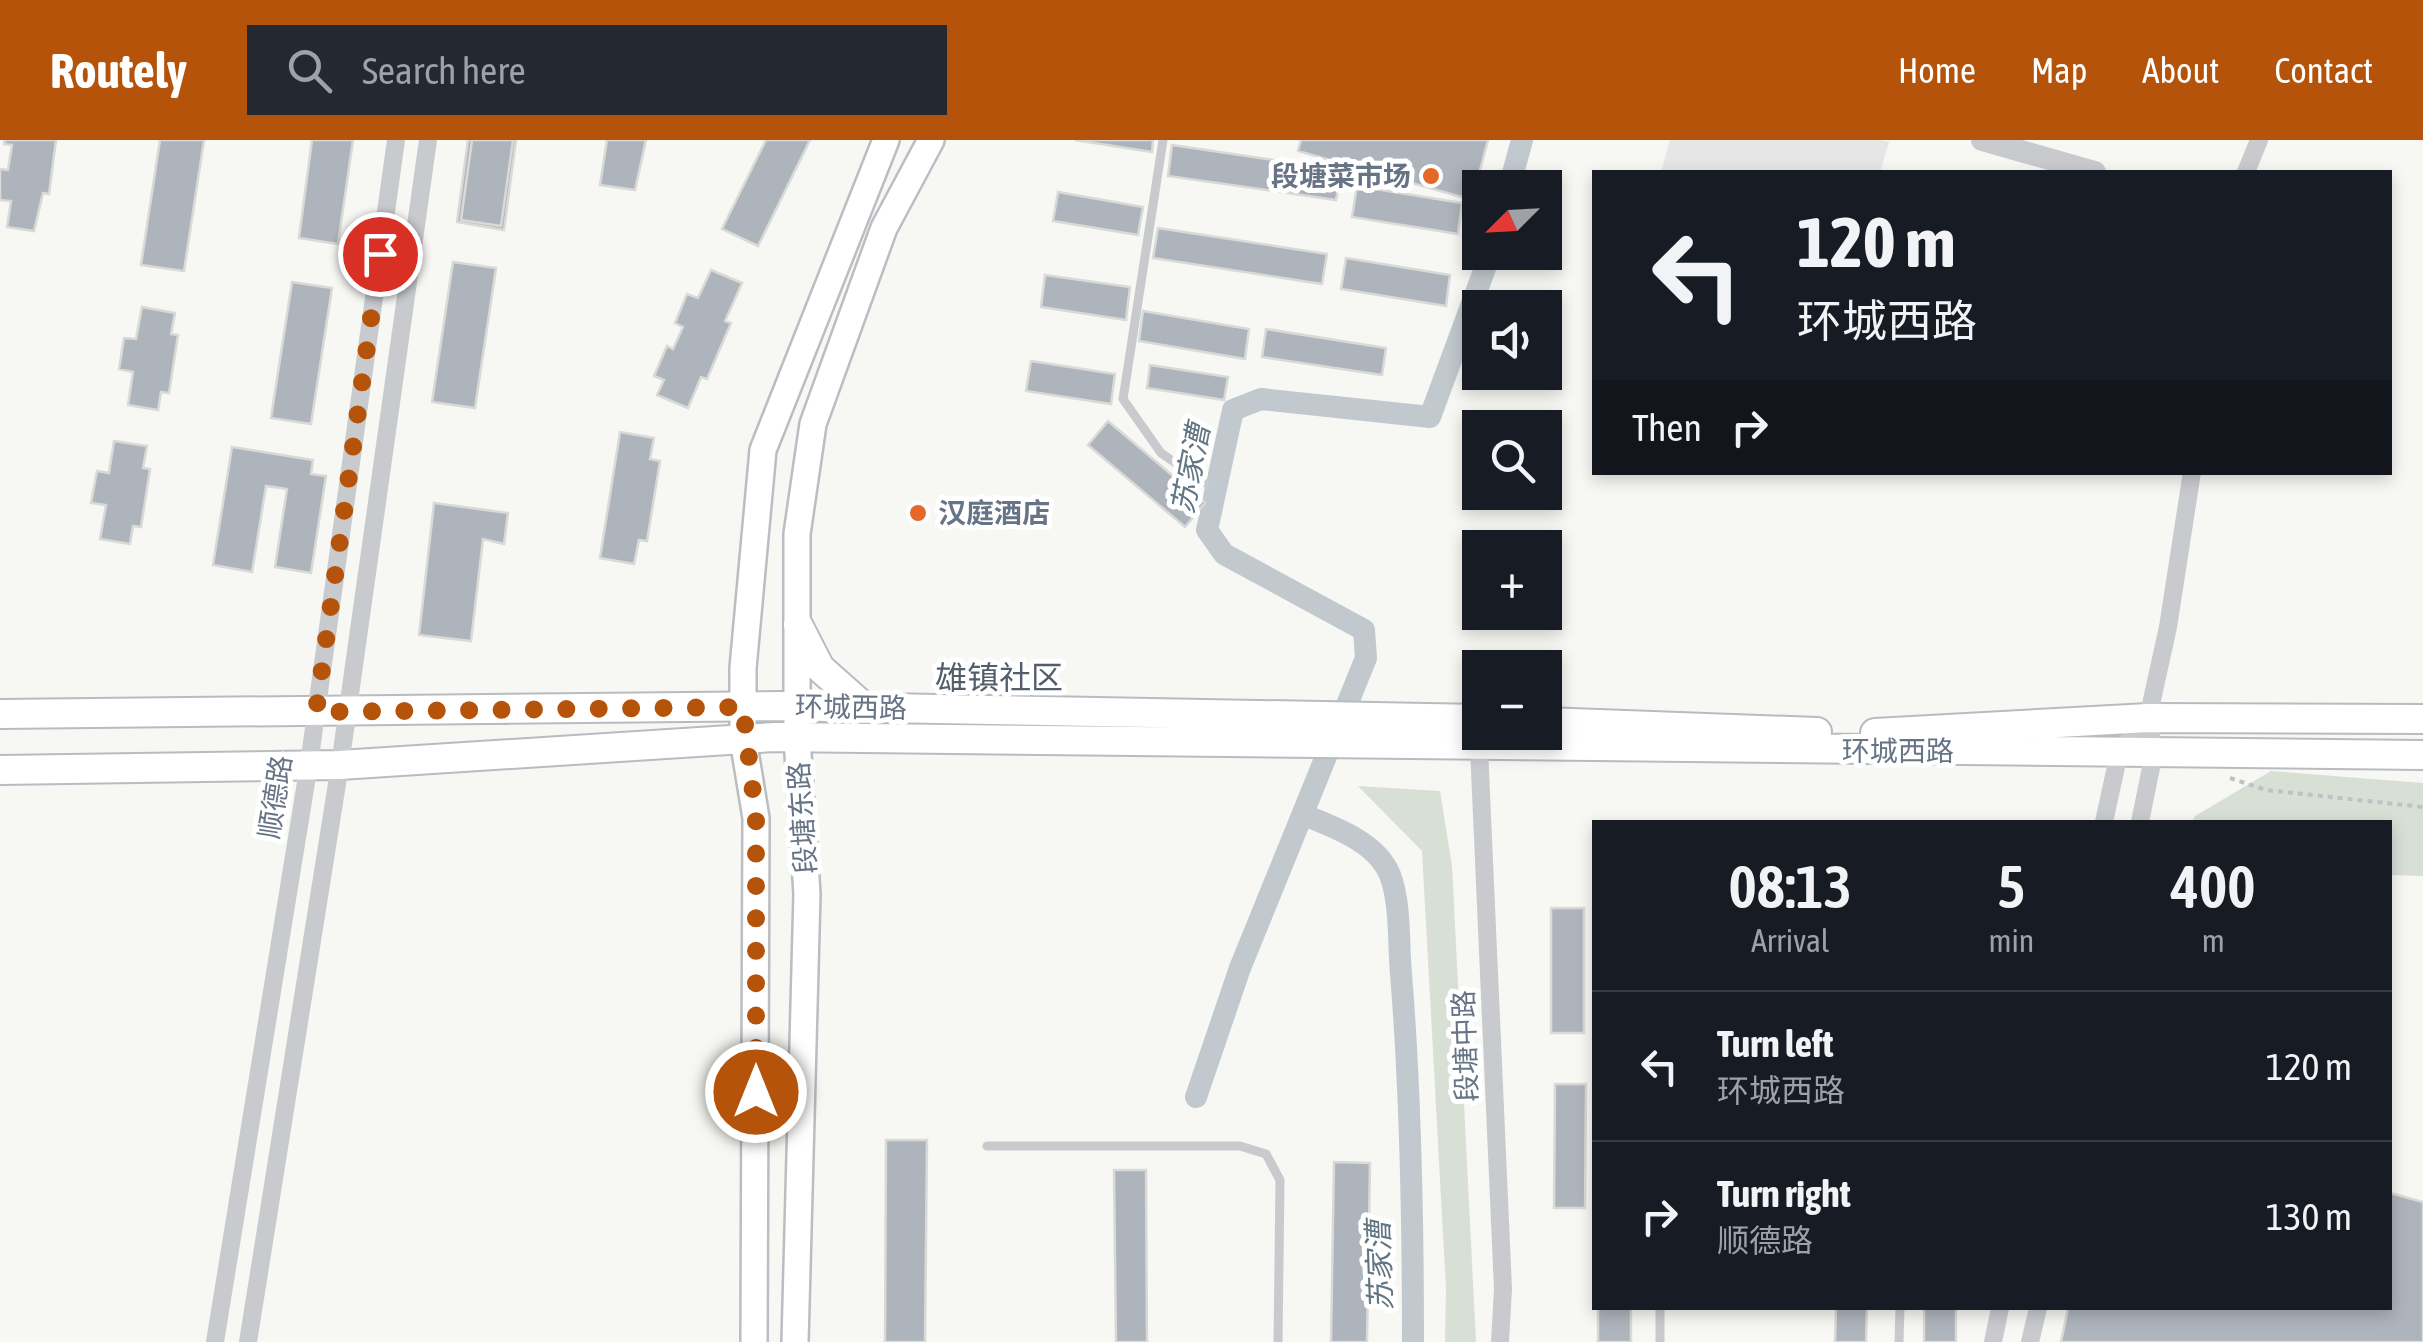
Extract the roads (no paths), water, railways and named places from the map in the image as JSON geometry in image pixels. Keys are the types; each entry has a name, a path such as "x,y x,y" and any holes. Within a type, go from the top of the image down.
{"main road":[{"name":"段塘东路","path":"754,1342 756,818 743,707 764,450 886,140"},
{"name":"段塘东路","path":"795,1342 808,894 797,738 797,534 813,424 884,228 931,140"},
{"path":"798,625 820,668 865,708"},
{"name":"环城西路","path":"0,714 797,706 1462,718"},
{"name":"环城西路","path":"1562,723 1860,734 2148,718 2423,720"},
{"name":"环城西路","path":"0,770 340,764 797,738 1462,748"},
{"name":"环城西路","path":"1562,749 2423,755"}],"street":[{"name":"顺德路","path":"215,1342 316,712 396,140"},
{"path":"248,1342 340,764 428,140"},
{"path":"1982,140 2087,170"},
{"path":"2247,170 2258,140"},
{"path":"2140,820 2154,753 2148,718 2168,627 2192,475"},
{"path":"2104,820 2119,752 2148,718"},
{"name":"段塘中路","path":"1479,750 1503,1289 1500,1342"},
{"path":"1993,1342 2000,1310"},
{"path":"2030,1342 2038,1310"}],"lane":[{"path":"1164,140 1123,399 1162,453 1205,483"},
{"path":"987,1146 1240,1146 1266,1154 1280,1180 1278,1342"},
{"path":"1660,1310 1660,1342"},
{"path":"1899,1342 1900,1310"}],"waterway":[{"name":"苏家漕","path":"1514,170 1522,140"},
{"name":"苏家漕","path":"1196,1097 1240,968 1366,658 1364,630 1224,554 1207,530 1233,410 1261,399 1430,417 1484,270"},
{"name":"苏家漕","path":"1304,815 1365,845 1384,863 1394,886 1409,1112 1413,1342"}],"place":[{"name":"段塘菜市场","path":"1431,176"},
{"name":"汉庭酒店","path":"918,513"}],"district":[{"name":"雄镇社区","path":"999,678"}]}
